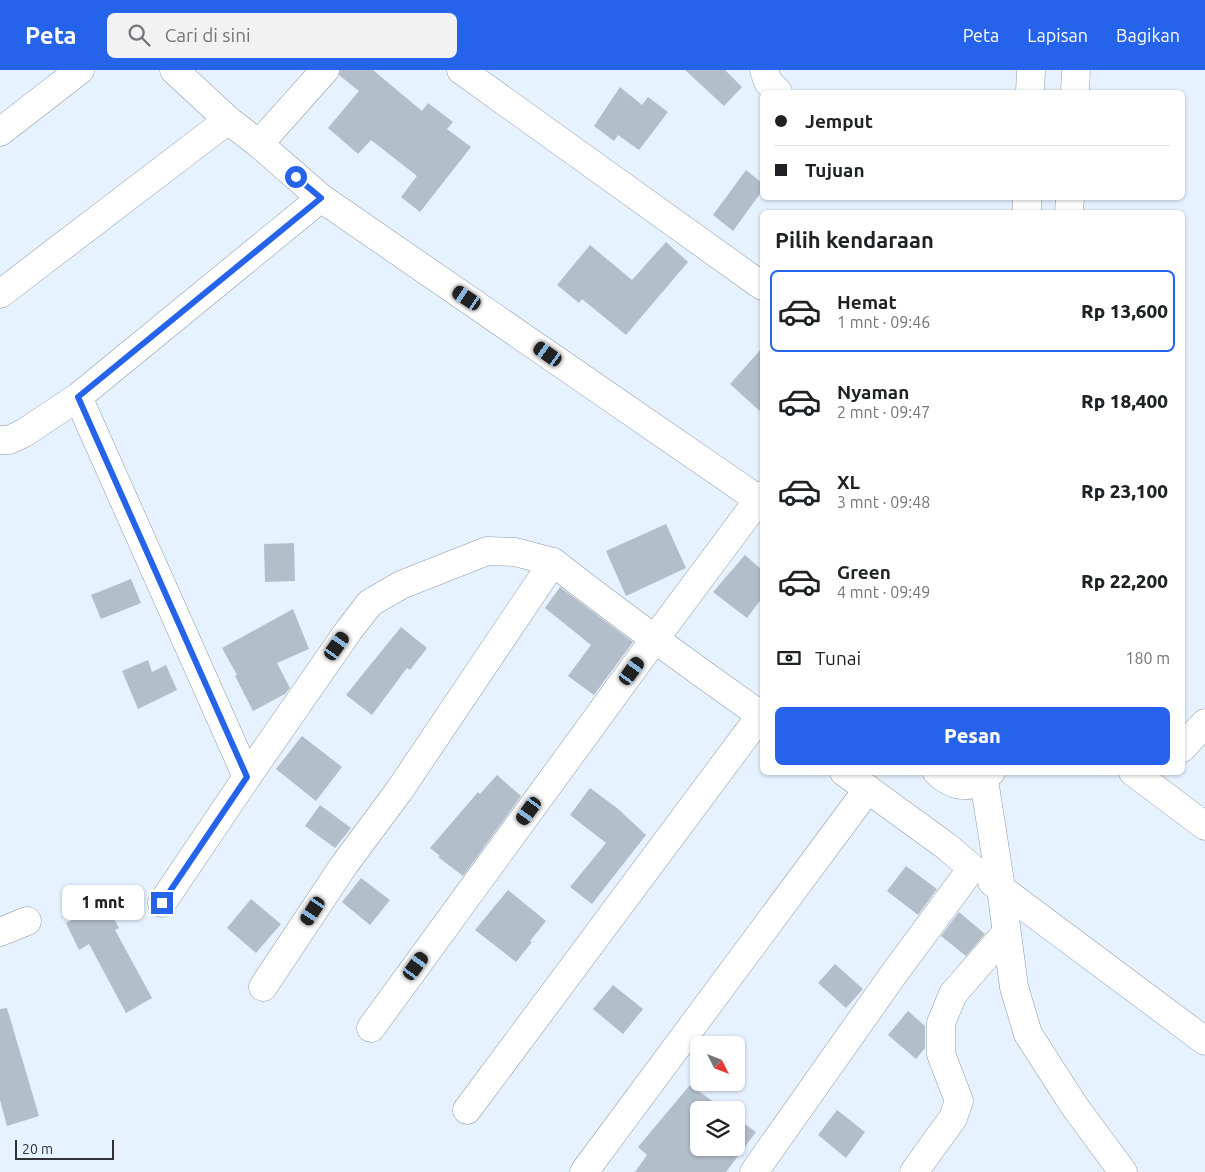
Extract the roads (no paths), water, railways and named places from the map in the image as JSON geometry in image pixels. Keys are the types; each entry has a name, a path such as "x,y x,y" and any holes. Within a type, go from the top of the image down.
{"street":[{"path":"0,132 80,70"},
{"path":"174,70 228,120 260,144 321,198 760,497"},
{"path":"260,144 324,70"},
{"path":"461,70 760,285"},
{"path":"764,70 768,82 776,90"},
{"path":"1030,90 1031,70"},
{"path":"1074,90 1076,70"},
{"path":"0,294 228,120"},
{"path":"0,440 8,440 24,433 78,397 321,198"},
{"path":"78,397 247,777"},
{"path":"371,1028 654,640 760,499"},
{"path":"162,903 247,777 349,630 370,603 401,585 488,552 515,552 553,562 654,640 760,714"},
{"path":"263,987 344,865 399,792 553,562"},
{"path":"467,1110 760,718"},
{"path":"1185,745 1205,723"},
{"path":"848,775 946,846 972,868 1205,1041"},
{"path":"940,775 945,780 958,785 971,785 988,776 1014,987 1028,1034 1075,1107 1123,1172"},
{"path":"1148,777 1205,826"},
{"path":"584,1172 868,789"},
{"path":"754,1172 893,975 972,868"},
{"path":"0,932 27,921"},
{"path":"914,1172 953,1118 959,1101 941,1054 941,1023 952,994 1006,933"}]}
